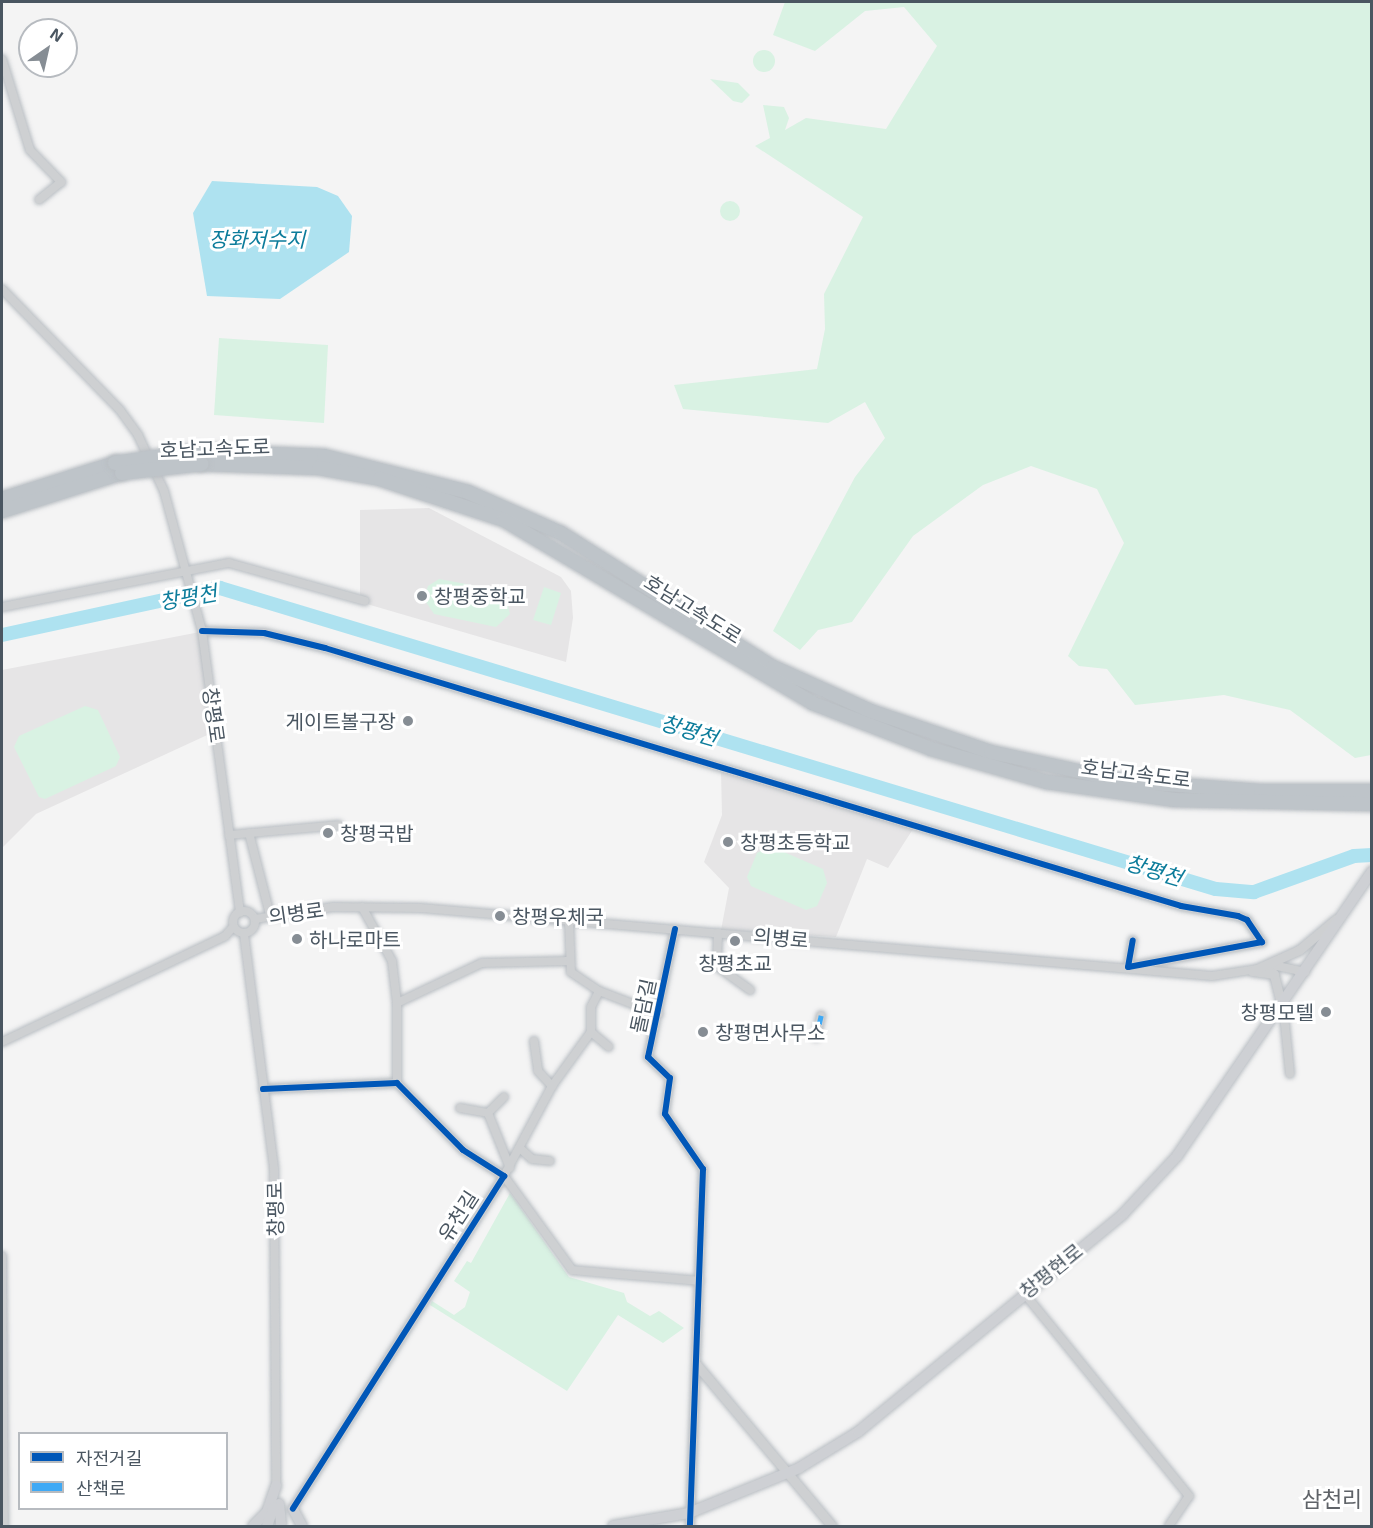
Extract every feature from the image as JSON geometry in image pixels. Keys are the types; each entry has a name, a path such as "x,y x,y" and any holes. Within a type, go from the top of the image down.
{"highway":[{"name":"호남고속도로","path":"2,499 118,468 200,457 324,456 468,492 561,533 773,667 871,711 991,752 1124,781 1261,791 1371,791"},
{"name":"호남고속도로","path":"200,457 319,468 380,479 504,520 812,703 931,749 1047,782 1175,800 1371,804"},
{"name":"호남고속도로","path":"2,511 118,468"}],"main road":[{"name":"창평현로","path":"613,1527 689,1513 788,1473 858,1432 1024,1293 1123,1214 1157,1179 1283,1005 1371,871"},
{"path":"276,1486 285,1526"},
{"path":"276,1486 267,1527 285,1526"},
{"path":"253,1527 267,1512 276,1486"},
{"path":"285,1526 293,1509"},
{"path":"293,1509 302,1527"}],"street":[{"path":"2,59 30,150 61,182 39,200"},
{"name":"창평로","path":"2,289 138,435 189,569 201,629 240,912"},
{"path":"2,607 189,569 243,566 365,601"},
{"path":"201,629 264,633 325,648 1170,903 1238,916 1247,920 1262,942 1128,967 1133,940"},
{"path":"229,836 249,832 339,825"},
{"path":"249,832 270,915"},
{"path":"263,1089 397,1083 397,1003 392,961 362,907"},
{"name":"의병로","path":"255,919 270,915 362,907 569,920 1212,976 1285,966 1305,972"},
{"path":"1252,970 1299,950 1347,907"},
{"path":"2,1042 225,936 233,927 240,912 255,919 252,931 244,934 233,927"},
{"path":"569,920 567,961 571,972 599,991 658,1014"},
{"name":"돌담길","path":"675,930 648,1057 670,1078 665,1114 703,1169 698,1193 700,1281"},
{"path":"718,933 717,966 750,990"},
{"name":"창평로","path":"244,934 274,1169 276,1486"},
{"path":"397,1003 482,963 567,961"},
{"path":"1252,970 1271,972 1278,979 1283,996 1275,1016"},
{"path":"599,991 591,1007 591,1032 552,1086 522,1150 504,1176 572,1270 700,1281 690,1527"},
{"path":"1283,1005 1290,1074"},
{"path":"816,1037 821,1016"},
{"path":"591,1032 609,1047"},
{"path":"534,1041 538,1071 552,1086"},
{"name":"유천길","path":"293,1509 504,1176 463,1150 397,1083"},
{"path":"488,1113 504,1097"},
{"path":"460,1108 488,1113"},
{"path":"488,1113 510,1168"},
{"path":"522,1150 532,1159 550,1161"},
{"path":"2,1256 4,1527"},
{"path":"1024,1293 1189,1496 1169,1527"},
{"path":"697,1365 832,1527"}],"shaded area":[{"name":"창평중학교","path":"429,508 561,577 571,591 573,618 566,662 360,602 360,510"},
{"path":"200,632 216,731 36,814 2,848 2,670"},
{"name":"창평초등학교","path":"721,771 913,829 888,868 867,859 836,937 721,930 729,888 704,862 722,815"}],"green space":[{"path":"785,2 1371,2 1371,755 1355,758 1290,710 1224,695 1135,705 1107,669 1079,666 1068,656 1124,543 1097,489 1031,466 983,485 913,536 852,622 818,630 800,650 773,631 855,477 885,438 865,402 828,423 683,409 674,385 817,369 825,329 824,294 863,217 755,146 770,138 763,105 784,107 789,118 785,130 806,118 886,129 937,46 904,7 865,11 815,51 773,35"},
{"path":"760,50 768,50 775,57 775,65 768,72 760,72 753,65 753,57"},
{"path":"710,79 738,83 750,95 742,103 733,101"},
{"path":"726,201 734,201 740,207 740,215 734,221 726,221 720,215 720,207"},
{"path":"219,338 328,345 324,423 214,415"},
{"path":"439,579 493,589 505,595 510,614 496,627 434,614 424,599 428,586"},
{"path":"544,587 561,593 551,625 533,620"},
{"path":"85,706 98,710 120,757 116,766 45,799 39,797 14,747 19,736"},
{"path":"770,846 823,869 827,883 817,906 806,910 751,886 747,877 757,853"},
{"path":"510,1193 569,1277 624,1293 627,1302 650,1316 659,1311 684,1328 663,1343 618,1315 567,1391 430,1305 432,1301 454,1315 465,1307 470,1292 454,1281 467,1261 471,1263"}],"water":[{"name":"장화저수지","path":"212,181 317,187 338,196 352,216 349,252 280,299 207,296 193,213"}],"waterway":[{"name":"창평천","path":"2,635 220,588 1216,889 1254,892 1354,856 1372,855"}],"marked path":[{"path":"816,1037 821,1016"}],"cycle path":[{"path":"202,631 264,633 325,648 1181,906 1238,916 1247,920 1262,942 1128,967 1133,940"},
{"path":"675,929 648,1057 670,1078 665,1114 703,1169 690,1526"},
{"path":"263,1089 397,1083 463,1150 504,1176 293,1509"}],"place":[{"name":"창평중학교","path":"422,596"},
{"name":"게이트볼구장","path":"408,721"},
{"name":"창평국밥","path":"328,833"},
{"name":"창평초등학교","path":"728,842"},
{"name":"창평우체국","path":"500,916"},
{"name":"하나로마트","path":"297,939"},
{"name":"창평초교","path":"735,941"},
{"name":"창평모텔","path":"1326,1012"},
{"name":"창평면사무소","path":"703,1032"}],"district":[{"name":"삼천리","path":"1332,1499"}]}
